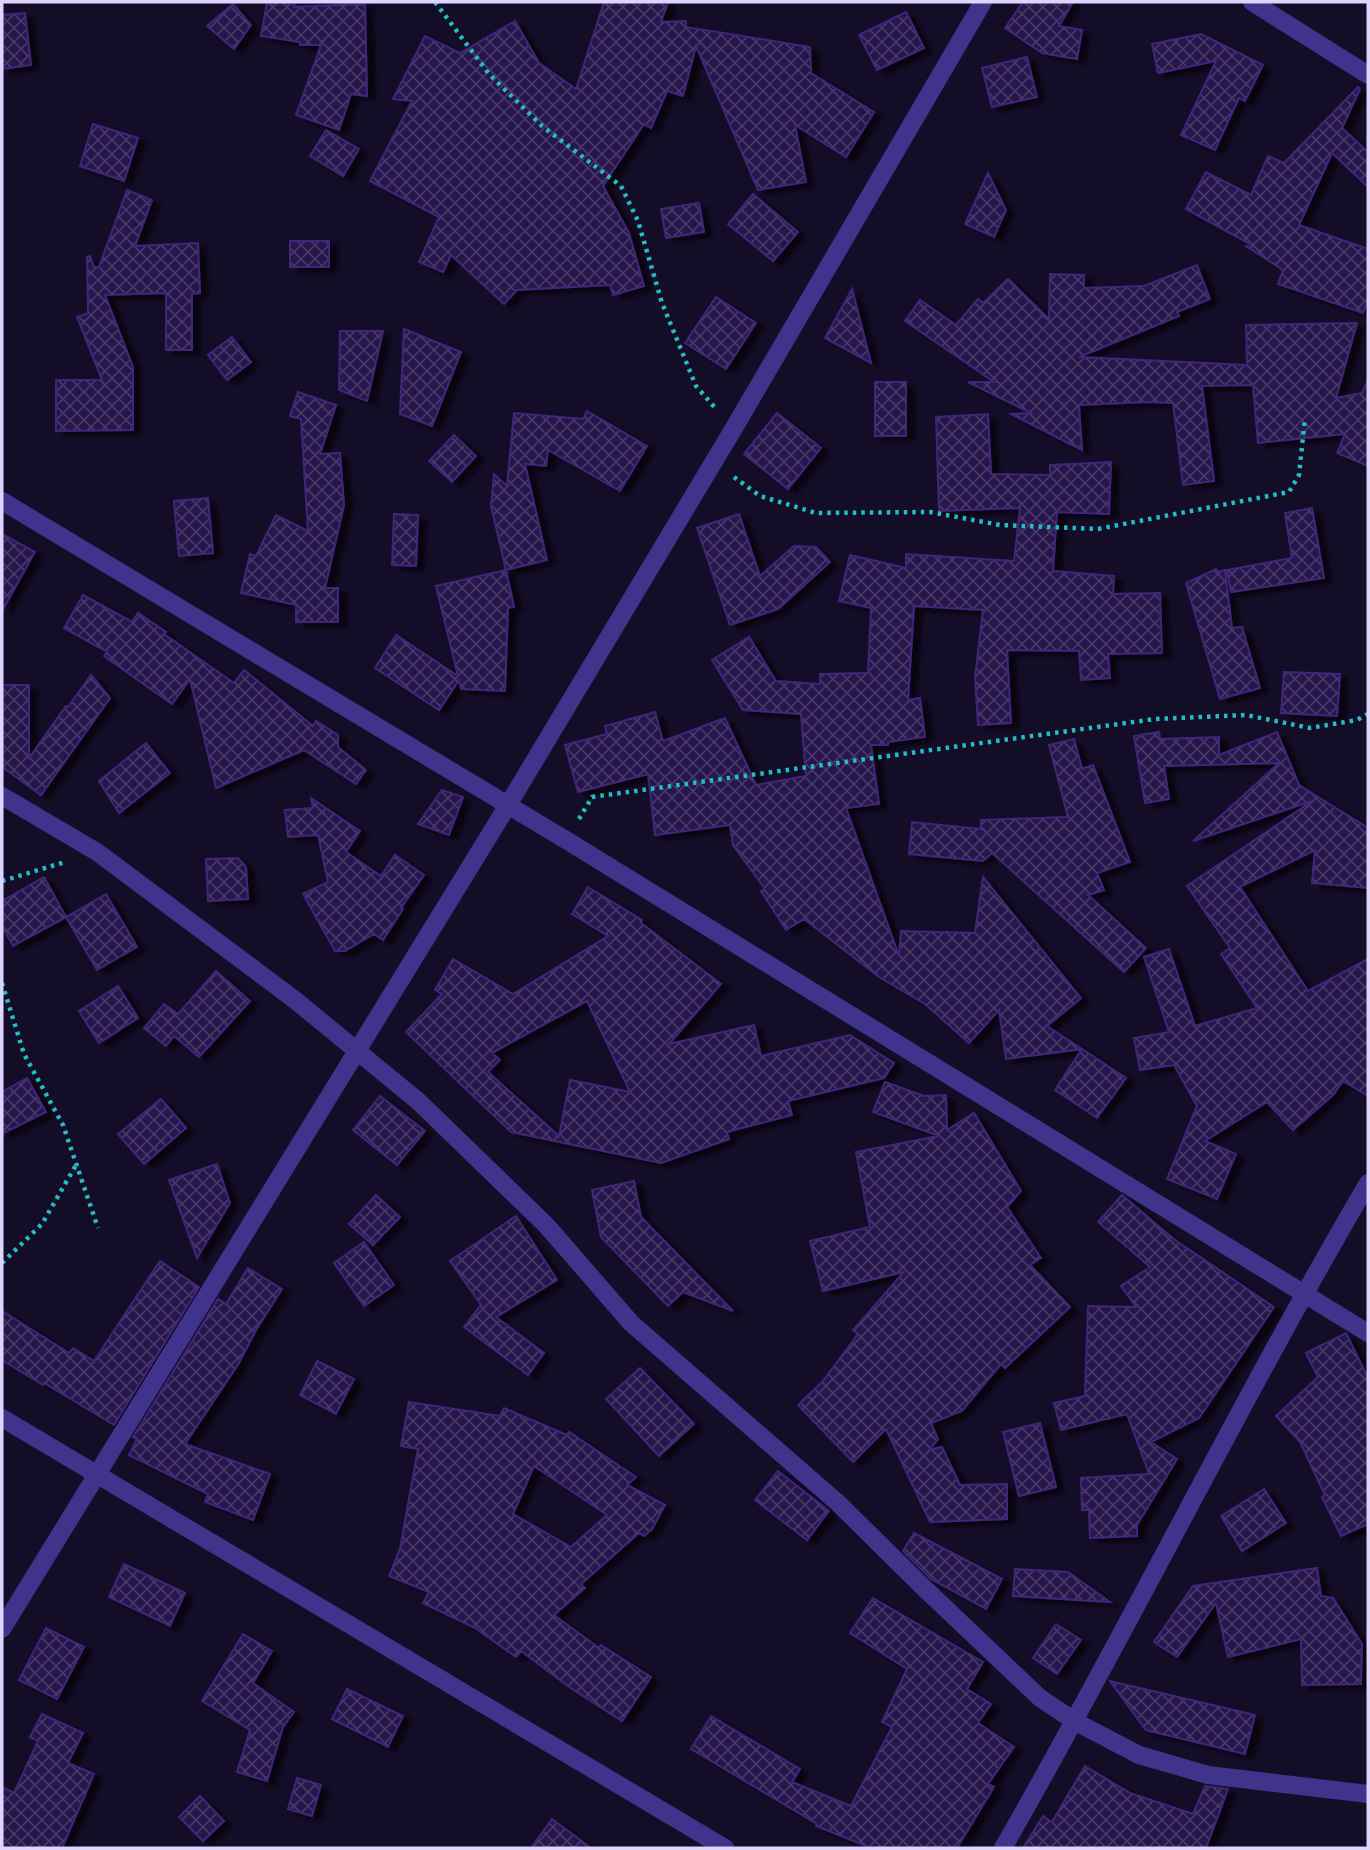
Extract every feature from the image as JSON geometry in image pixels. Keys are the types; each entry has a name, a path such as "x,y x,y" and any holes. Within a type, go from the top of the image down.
{"street":[{"path":"2,1629 508,805 734,428 984,2"},
{"path":"1252,2 1368,75"},
{"path":"2,500 566,840 1368,1333"},
{"path":"2,796 97,852 358,1050 418,1101 547,1226 631,1323 838,1503 1040,1698 1076,1722 1139,1755 1208,1775 1368,1794"},
{"path":"1003,1848 1076,1722 1303,1294 1368,1183"},
{"path":"2,1418 725,1848"}],"path":[{"path":"435,2 498,83 542,127 621,186 638,221 662,303 696,386 734,428"},
{"path":"713,463 760,496 816,513 930,512 1000,525 1098,529 1289,492 1299,475 1305,418"},
{"path":"566,840 592,797 1155,719 1246,715 1310,728 1357,720 1368,714"},
{"path":"2,881 97,852"},
{"path":"2,983 24,1054 63,1125 98,1228"},
{"path":"2,1263 42,1224 77,1164"}],"building":[{"path":"267,2 295,2 294,7 365,4 367,96 351,94 339,130 296,115 321,45 300,45 300,42 261,36"},
{"path":"604,2 668,2 661,22 686,21 686,27 810,47 811,73 874,112 846,157 795,125 806,182 758,190 696,46 683,96 667,91 651,128 644,124 603,186 629,233 644,286 613,295 610,285 517,290 504,304 451,255 443,272 419,262 439,217 370,181 412,101 393,99 425,36 460,53 515,21 539,63 576,89"},
{"path":"1023,2 1073,2 1059,26 1082,30 1077,59 1042,53 1005,28"},
{"path":"233,4 251,25 234,49 207,26"},
{"path":"906,12 924,48 877,70 859,35"},
{"path":"25,13 31,65 2,69 2,15"},
{"path":"1201,34 1263,65 1245,101 1239,98 1215,150 1181,135 1216,61 1158,73 1152,44"},
{"path":"1027,57 1037,97 992,107 982,68"},
{"path":"1358,87 1360,89 1342,128 1368,152 1368,187 1332,153 1299,225 1368,249 1368,299 1363,313 1278,284 1283,270 1246,246 1250,244 1186,209 1206,172 1251,195 1268,156 1284,163"},
{"path":"93,124 138,138 124,181 80,166"},
{"path":"326,130 359,149 343,176 310,156"},
{"path":"988,173 1006,210 994,237 965,224"},
{"path":"127,190 152,200 135,246 198,243 200,293 192,294 192,350 166,350 166,293 105,295 133,367 133,430 56,431 56,380 102,380 77,317 88,313 87,257 90,256 94,267 99,267"},
{"path":"753,194 798,232 773,261 728,224"},
{"path":"699,203 704,232 666,238 661,209"},
{"path":"290,241 329,241 329,267 290,267"},
{"path":"1197,265 1210,299 1177,312 1179,316 1079,357 1247,365 1246,325 1357,323 1336,398 1362,393 1368,380 1368,466 1337,453 1345,434 1258,443 1253,385 1202,386 1214,481 1183,485 1173,403 1079,405 1082,450 1011,414 1031,413 968,382 994,382 905,321 920,300 956,325 978,299 983,303 1008,279 1049,319 1050,274 1084,275 1084,288 1144,286"},
{"path":"852,289 871,363 825,338"},
{"path":"716,297 756,323 726,369 685,343"},
{"path":"404,329 461,352 432,426 400,414"},
{"path":"340,331 383,331 367,401 339,390"},
{"path":"232,337 251,362 227,380 208,355"},
{"path":"875,382 906,382 906,436 875,436"},
{"path":"298,392 336,405 320,454 340,453 344,505 325,588 338,588 338,622 296,622 296,605 241,593 250,554 256,556 276,515 308,531 301,419 290,416"},
{"path":"587,411 647,446 620,491 548,450 546,466 525,464 547,560 506,570 491,506 494,474 507,486 514,413 583,419"},
{"path":"777,413 821,448 788,489 744,454"},
{"path":"988,414 991,474 1050,475 1050,465 1111,462 1109,514 1057,512 1053,571 1114,576 1113,594 1160,593 1162,653 1108,654 1110,678 1081,680 1079,651 1007,650 1011,723 978,725 975,677 983,610 914,606 908,700 920,698 925,737 888,742 888,745 871,745 879,804 846,808 899,956 901,931 975,933 983,877 1081,998 1047,1026 1082,1049 1006,1059 999,1010 969,1043 925,1004 879,977 804,919 786,930 761,891 765,889 733,845 730,825 655,835 648,774 578,792 565,745 607,734 605,726 655,712 663,741 725,718 756,785 806,776 801,714 743,710 712,660 749,637 776,681 820,684 820,674 868,673 871,608 839,601 850,555 906,568 906,554 1014,561 1020,508 939,511 936,417"},
{"path":"454,435 476,456 452,482 429,461"},
{"path":"208,498 213,553 179,556 174,501"},
{"path":"1312,508 1324,578 1231,592 1227,570 1292,558 1285,513"},
{"path":"394,514 418,515 416,566 392,565"},
{"path":"739,514 760,576 794,546 816,547 830,562 778,609 730,625 697,528"},
{"path":"2,534 35,552 2,611"},
{"path":"1216,569 1218,572 1225,570 1232,628 1242,627 1260,688 1220,699 1186,583"},
{"path":"506,570 514,607 508,608 505,691 461,689 459,680 439,710 375,668 396,635 458,676 436,586"},
{"path":"83,595 132,622 138,613 234,683 244,670 313,726 316,721 338,735 338,747 366,770 356,784 304,750 216,788 190,679 172,704 104,656 107,652 64,628"},
{"path":"1284,672 1340,674 1337,716 1281,713"},
{"path":"91,675 110,698 41,795 2,767 2,685 29,685 29,758"},
{"path":"1159,732 1160,739 1219,737 1219,755 1277,732 1299,785 1368,828 1368,888 1312,883 1315,850 1240,887 1308,991 1368,959 1368,1096 1343,1081 1333,1095 1293,1130 1267,1102 1205,1141 1236,1154 1217,1199 1167,1179 1197,1106 1174,1065 1140,1070 1134,1038 1169,1032 1144,957 1169,949 1195,1026 1257,1008 1221,954 1230,948 1187,886 1312,801 1193,841 1279,763 1164,766 1169,799 1145,803 1134,736"},
{"path":"1074,739 1082,769 1093,765 1130,862 1097,873 1104,890 1088,895 1146,948 1124,972 992,853 983,861 909,854 912,822 981,829 981,820 1068,817 1049,745"},
{"path":"146,743 170,773 119,813 99,781"},
{"path":"442,790 463,797 449,835 418,824"},
{"path":"311,798 360,831 346,852 381,876 395,855 424,875 383,940 374,934 345,951 335,951 303,894 328,882 318,835 288,837 285,810 313,808"},
{"path":"238,858 246,867 248,899 208,901 206,859"},
{"path":"44,877 66,917 13,946 2,926 2,901"},
{"path":"588,887 642,920 641,923 721,984 669,1044 754,1025 761,1056 850,1035 894,1063 884,1078 788,1101 792,1115 727,1132 729,1139 661,1163 511,1132 406,1032 442,994 435,990 453,959 513,994 608,936 572,914","holes":["587,1001 630,1092 570,1080 559,1136 488,1072 500,1060 492,1053"]},
{"path":"106,894 137,947 97,970 66,917"},
{"path":"216,971 250,1001 199,1057 174,1036 166,1046 144,1028 164,1004 178,1014"},
{"path":"118,986 138,1018 99,1043 79,1011"},
{"path":"1082,1049 1126,1078 1097,1118 1055,1090"},
{"path":"27,1078 46,1112 2,1134 2,1092"},
{"path":"885,1082 924,1096 946,1095 947,1130 974,1113 1021,1191 1007,1207 1041,1258 1030,1265 1070,1307 1005,1368 1001,1364 962,1411 931,1423 938,1439 929,1450 942,1447 960,1485 1007,1484 1007,1519 930,1522 886,1429 853,1462 798,1405 822,1382 858,1334 853,1330 904,1272 823,1291 810,1241 870,1227 856,1152 939,1136 873,1112"},
{"path":"380,1096 425,1131 397,1165 353,1130"},
{"path":"161,1099 186,1128 144,1164 118,1134"},
{"path":"217,1164 230,1203 197,1258 169,1180"},
{"path":"634,1181 641,1217 733,1311 683,1292 668,1306 601,1237 592,1190"},
{"path":"376,1195 400,1217 373,1245 349,1224"},
{"path":"1122,1195 1175,1240 1274,1307 1199,1418 1151,1442 1177,1459 1137,1525 1137,1536 1090,1538 1089,1510 1082,1510 1081,1478 1149,1474 1127,1414 1061,1430 1054,1403 1085,1396 1088,1306 1136,1307 1121,1286 1150,1267 1098,1222"},
{"path":"516,1216 557,1280 496,1317 544,1353 528,1375 464,1327 480,1306 484,1309 450,1261"},
{"path":"364,1242 394,1285 364,1306 334,1263"},
{"path":"160,1261 199,1287 114,1425 2,1360 2,1311 69,1353 73,1348 94,1361"},
{"path":"248,1268 282,1289 239,1363 185,1444 270,1474 253,1520 205,1502 208,1494 129,1455 137,1439 133,1437 218,1299 226,1304"},
{"path":"1346,1333 1368,1378 1368,1524 1341,1536 1300,1442 1276,1416 1318,1377 1306,1353"},
{"path":"317,1361 354,1379 336,1414 300,1395"},
{"path":"640,1368 694,1424 659,1456 606,1399"},
{"path":"409,1402 500,1416 504,1408 567,1435 569,1432 636,1477 627,1485 665,1505 652,1529 644,1536 639,1533 581,1584 585,1588 554,1615 599,1648 601,1645 651,1677 622,1721 569,1687 521,1651 516,1657 475,1628 423,1603 429,1592 389,1576 400,1549 418,1449 401,1446","holes":["534,1466 607,1515 571,1547 513,1514"]},
{"path":"1040,1423 1056,1487 1019,1496 1003,1432"},
{"path":"778,1471 829,1511 807,1540 755,1500"},
{"path":"1264,1489 1286,1523 1242,1551 1221,1516"},
{"path":"914,1533 1002,1579 986,1609 931,1579 903,1551"},
{"path":"124,1564 185,1593 170,1626 109,1597"},
{"path":"1317,1568 1321,1596 1333,1598 1362,1644 1361,1684 1302,1685 1301,1639 1228,1657 1216,1603 1177,1657 1154,1642 1193,1586"},
{"path":"1015,1569 1068,1572 1110,1602 1013,1596"},
{"path":"873,1598 983,1662 967,1689 991,1704 978,1723 1014,1747 988,1784 994,1787 957,1848 871,1848 816,1826 817,1824 691,1749 711,1716 800,1769 792,1782 851,1806 892,1727 882,1722 907,1669 850,1633"},
{"path":"1056,1624 1081,1640 1057,1674 1033,1658"},
{"path":"46,1628 84,1647 57,1699 19,1680"},
{"path":"243,1634 272,1651 253,1683 294,1712 283,1727 267,1781 237,1772 250,1730 202,1701"},
{"path":"1110,1681 1255,1715 1245,1754 1146,1730"},
{"path":"347,1689 403,1716 388,1747 332,1719"},
{"path":"42,1714 83,1733 68,1763 94,1774 62,1848 2,1848 2,1787 14,1793 38,1741 30,1737"},
{"path":"1085,1766 1130,1793 1193,1814 1205,1786 1228,1789 1206,1848 1023,1848 1043,1816 1052,1822"},
{"path":"297,1778 321,1785 312,1816 288,1809"},
{"path":"200,1796 224,1821 203,1841 179,1817"},
{"path":"552,1819 591,1848 531,1848"}]}
